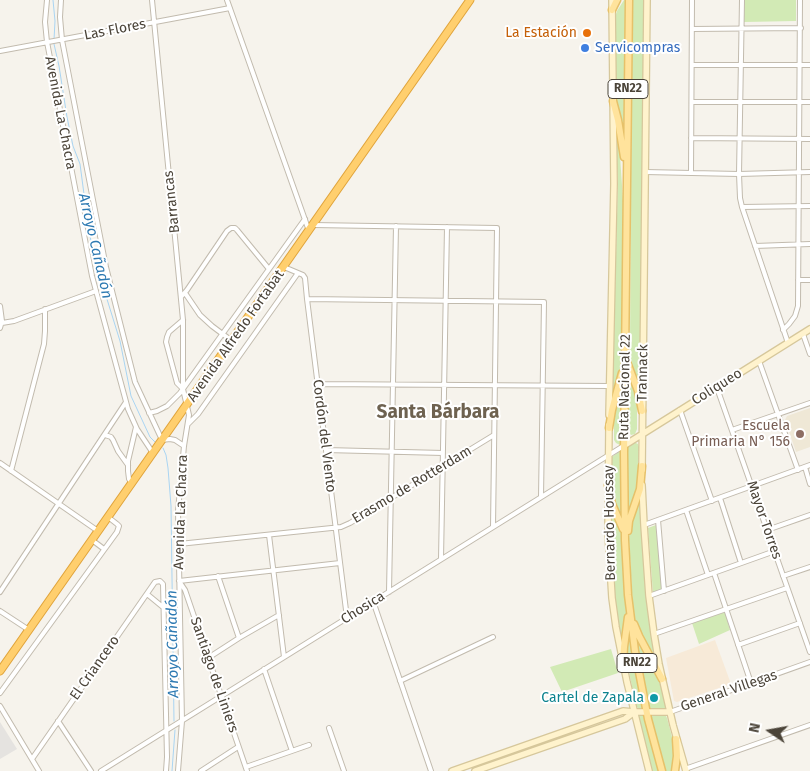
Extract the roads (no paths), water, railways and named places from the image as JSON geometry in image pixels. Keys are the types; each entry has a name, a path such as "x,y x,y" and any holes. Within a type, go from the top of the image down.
{"highway":[{"name":"Avenida Alfredo Fortabat","path":"0,671 470,0"}],"main road":[{"path":"612,10 617,0"},
{"name":"Ruta Nacional 22","path":"629,0 624,445 625,540 628,596 635,651 647,712 662,771"},
{"path":"613,101 620,129 627,178"},
{"path":"625,353 642,411"},
{"path":"609,428 621,380 625,353"},
{"path":"626,555 629,521 640,489 642,466"},
{"path":"608,485 612,504 625,540"},
{"path":"623,664 628,618 628,596"},
{"path":"630,613 639,636 662,679"},
{"path":"675,771 677,756 676,739"}],"street":[{"name":"Avenida La Chacra","path":"47,0 46,42 92,276 126,402 136,427 153,453"},
{"name":"Avenida La Chacra","path":"61,0 62,40 106,267 135,382 162,440"},
{"name":"Barrancas","path":"152,0 183,320 183,389 187,404"},
{"path":"227,0 305,219 311,228 396,226 497,228 493,527"},
{"name":"Bernardo Houssay","path":"612,0 614,184 608,485 610,584 623,664 649,771"},
{"name":"Trannack","path":"647,0 642,411 644,526 654,634 662,679 685,770"},
{"path":"691,173 692,0"},
{"path":"742,0 739,174 742,207 788,343"},
{"path":"783,330 795,316 798,306 800,0"},
{"name":"Las Flores","path":"0,51 230,8"},
{"path":"692,29 800,28"},
{"path":"692,65 810,64"},
{"path":"692,102 810,102"},
{"path":"691,138 810,139"},
{"path":"645,172 739,174 810,172"},
{"path":"742,207 810,206"},
{"path":"149,413 167,406 183,389 305,219"},
{"path":"389,592 396,226"},
{"path":"440,560 447,227"},
{"path":"181,297 231,228 237,230 269,269"},
{"path":"755,246 810,244"},
{"path":"188,424 198,414 298,273 284,267"},
{"name":"Cordón del Viento","path":"298,273 305,278 347,618"},
{"path":"798,280 810,280"},
{"path":"2,323 14,321 96,291"},
{"path":"185,293 200,315 232,341"},
{"path":"307,299 544,302 541,497"},
{"path":"0,306 2,323 0,328"},
{"path":"12,471 44,344 46,331 45,310"},
{"path":"183,320 169,332 166,342 177,383 183,389"},
{"name":"Coliqueo","path":"624,445 810,329"},
{"path":"803,334 810,354"},
{"path":"759,361 798,470"},
{"path":"318,384 609,386"},
{"name":"Mayor Torres","path":"717,388 810,652"},
{"path":"0,592 126,402"},
{"path":"732,430 810,403"},
{"name":"Avenida La Chacra","path":"178,771 182,721 179,506 184,446 189,415 187,404"},
{"path":"680,410 712,501"},
{"path":"132,483 129,479 128,465 136,427"},
{"path":"105,435 113,440 128,465"},
{"name":"Erasmo de Rotterdam","path":"179,544 336,528 350,523 494,435"},
{"path":"162,440 175,440 184,446"},
{"name":"Chosica","path":"101,771 624,445"},
{"path":"326,450 443,453"},
{"path":"0,463 98,531"},
{"path":"644,526 810,465"},
{"path":"804,467 810,484"},
{"path":"720,498 741,563"},
{"path":"686,510 708,575"},
{"path":"767,530 810,516"},
{"path":"0,693 117,532 118,524 108,517"},
{"path":"658,520 664,591"},
{"path":"269,535 284,657"},
{"path":"92,540 104,549"},
{"path":"650,596 775,551"},
{"path":"179,580 340,563"},
{"path":"783,576 810,567"},
{"path":"714,573 751,683"},
{"path":"218,576 239,638"},
{"name":"Santiago de Liniers","path":"179,580 185,590 246,769"},
{"name":"Avenida La Chacra","path":"160,581 163,584 164,608 166,771"},
{"name":"El Criancero","path":"32,759 147,594 156,582 160,581"},
{"path":"654,634 788,588"},
{"path":"147,594 164,608"},
{"path":"373,601 431,771"},
{"path":"0,611 29,630"},
{"path":"208,658 279,615"},
{"path":"738,645 800,624"},
{"path":"400,682 494,636"},
{"name":"General Villegas","path":"452,771 623,711 670,712 810,662"},
{"path":"264,669 292,751"},
{"path":"0,706 39,771"},
{"path":"475,771 625,719 634,712"},
{"path":"58,721 91,771"},
{"path":"685,770 810,725"},
{"path":"329,728 344,771"},
{"path":"570,731 572,738"},
{"path":"246,769 309,745"},
{"path":"201,771 238,747"}],"waterway":[{"name":"Arroyo Cañadón","path":"53,0 54,40"},
{"name":"Arroyo Cañadón","path":"54,44 73,146 80,164 89,232 100,280 120,341 131,396 150,437 155,442"},
{"name":"Arroyo Cañadón","path":"163,448 168,468 171,506 174,721"},
{"name":"Arroyo Cañadón","path":"172,771 175,730"}],"place":[{"name":"La Estación","path":"587,33"},
{"name":"Servicompras","path":"585,48"},
{"name":"Escuela Primaria N° 156","path":"800,434"},
{"name":"Cartel de Zapala","path":"654,698"}],"district":[{"name":"Santa Bárbara","path":"438,413"}]}
